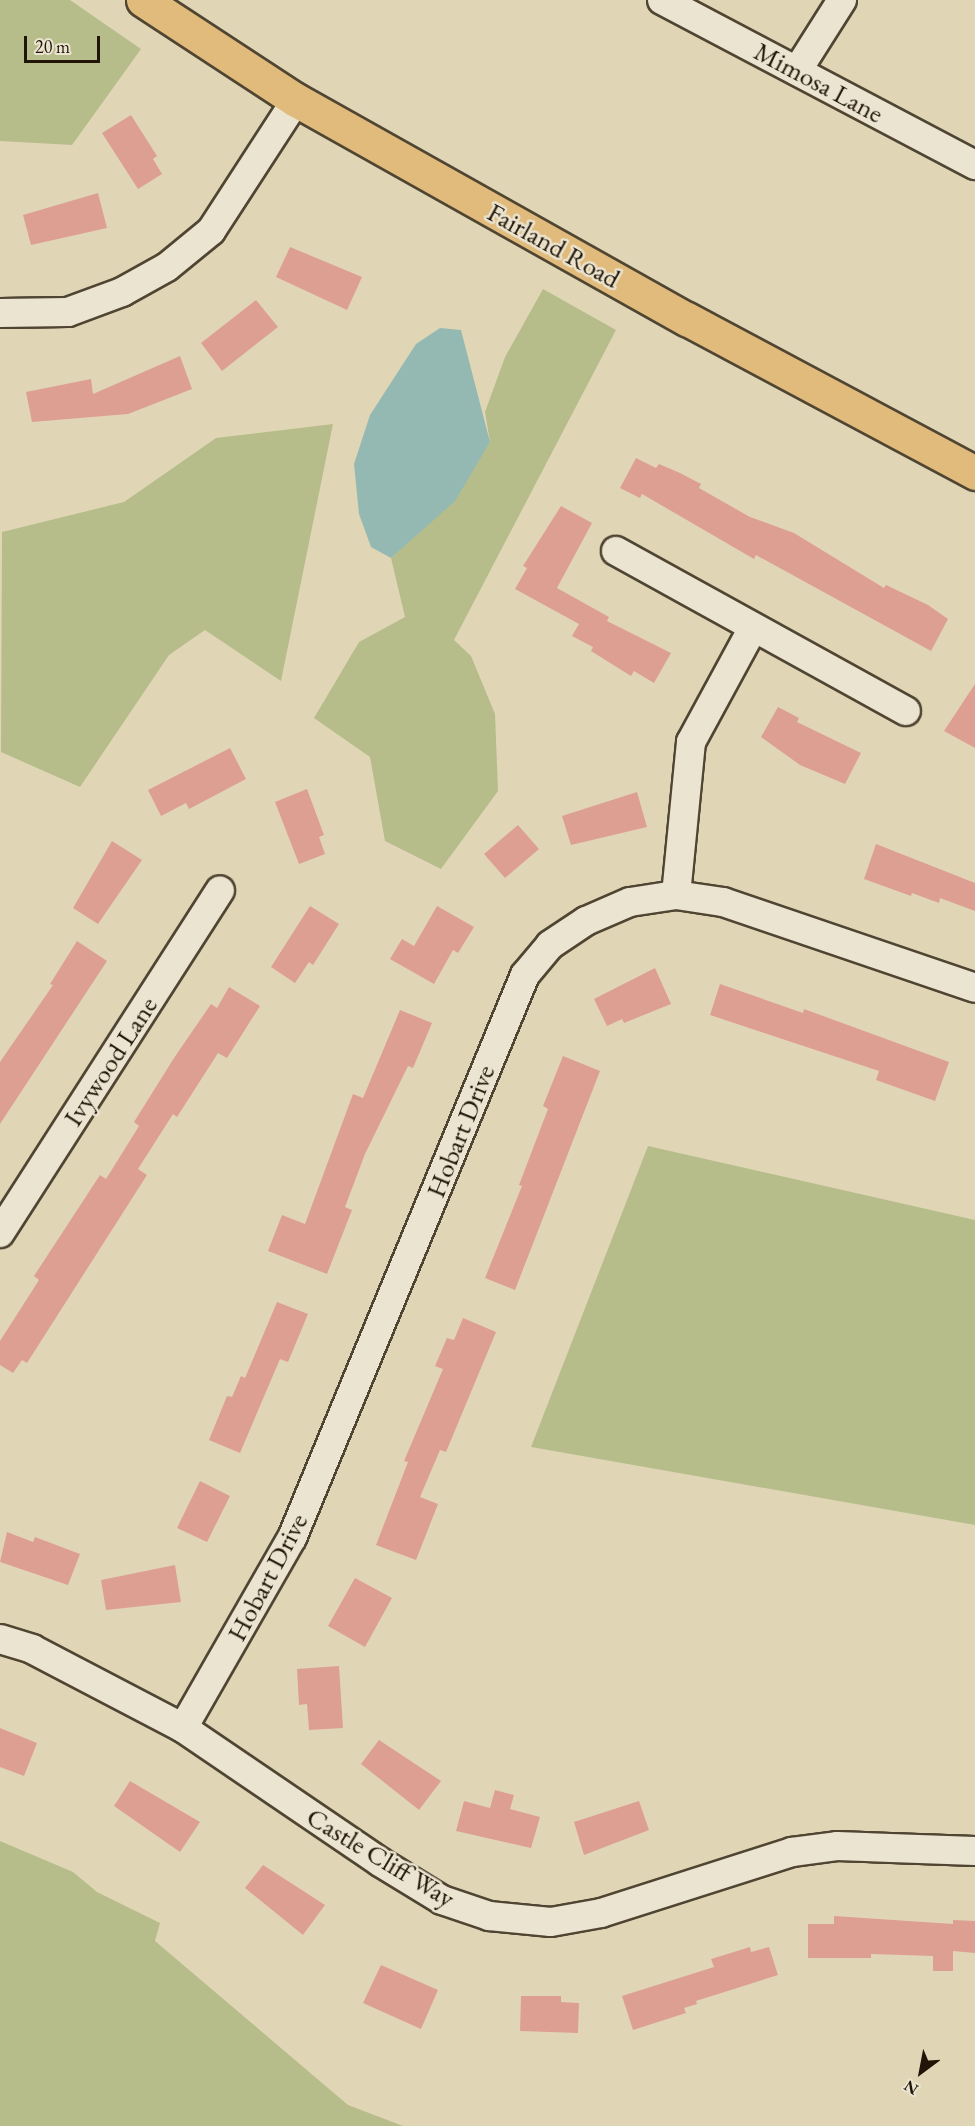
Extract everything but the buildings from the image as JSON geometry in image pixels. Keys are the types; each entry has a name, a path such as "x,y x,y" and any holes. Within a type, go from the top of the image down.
{"main road":[{"name":"Fairland Road","path":"143,0 296,100 687,320 975,472"}],"street":[{"name":"Mimosa Lane","path":"662,0 975,165"},
{"path":"798,71 842,0"},
{"path":"0,313 68,312 122,292 167,267 211,231 296,100"},
{"path":"616,550 906,711"},
{"path":"676,895 692,742 753,628"},
{"name":"Ivywood Lane","path":"0,1233 220,890"},
{"name":"Hobart Drive","path":"183,1728 292,1538 525,975 550,945 586,921 630,903 676,895 723,902 975,988"},
{"name":"Castle Cliff Way","path":"0,1639 32,1649 183,1728 380,1862 442,1900 489,1916 551,1922 601,1913 792,1852 837,1846 975,1851"}],"green space":[{"path":"0,0 70,0 141,49 72,145 0,141"},
{"path":"543,289 616,330 454,640 471,656 495,714 498,791 441,869 385,841 370,757 314,718 359,642 405,617 391,558 421,530 490,442 485,412 505,357"},
{"path":"333,424 281,681 205,630 169,655 80,787 1,752 2,532 124,502 216,438"},
{"path":"648,1146 975,1220 975,1525 531,1447"},
{"path":"0,1841 73,1872 97,1892 160,1923 155,1941 348,2105 403,2126 0,2126"}],"water":[{"path":"440,328 461,330 490,442 455,501 391,558 371,547 359,514 354,464 370,415 416,344"}]}
